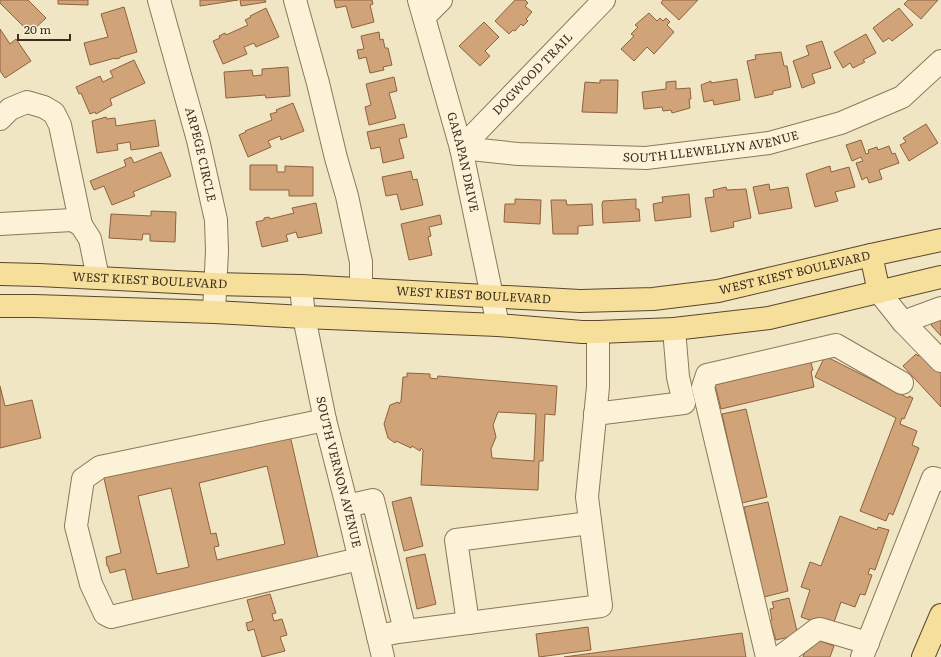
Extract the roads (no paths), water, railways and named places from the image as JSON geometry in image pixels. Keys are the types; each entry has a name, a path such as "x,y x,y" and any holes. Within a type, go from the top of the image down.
{"main road":[{"name":"WEST KIEST BOULEVARD","path":"0,274 215,284 301,286 580,301 653,298 718,291 941,240"},
{"path":"871,255 879,292"},
{"path":"0,306 214,312 590,332 674,329 769,318 941,277"},
{"path":"580,301 590,332"},
{"path":"923,657 941,615"}],"street":[{"name":"ARPEGE CIRCLE","path":"159,0 198,140 216,220 217,252 214,312"},
{"path":"295,0 347,196 361,262 361,289"},
{"path":"422,9 441,0"},
{"name":"DOGWOOD TRAIL","path":"461,148 604,0"},
{"name":"GARAPAN DRIVE","path":"422,9 461,148 498,326"},
{"name":"SOUTH LLEWELLYN AVENUE","path":"461,148 518,154 646,158 769,143 841,123 902,96 941,61"},
{"path":"0,119 10,109 27,102 44,107 54,113 60,124 81,225 90,239 98,278"},
{"path":"0,224 72,220 81,225"},
{"name":"SOUTH VERNON AVENUE","path":"301,286 304,317 325,420 360,559 378,651"},
{"path":"879,292 903,322 941,361"},
{"path":"903,322 941,308"},
{"path":"595,414 684,403 678,378 674,329"},
{"path":"378,651 405,631 601,606 587,497 598,387 590,332"},
{"path":"767,657 703,387 707,375 836,345 902,383"},
{"path":"325,420 100,467 83,479 76,526 91,584 105,614 111,618 360,559"},
{"path":"780,657 816,630 820,629 865,650 933,478 941,480"},
{"path":"347,506 374,500 405,631"},
{"path":"468,623 456,540 590,523"}]}
